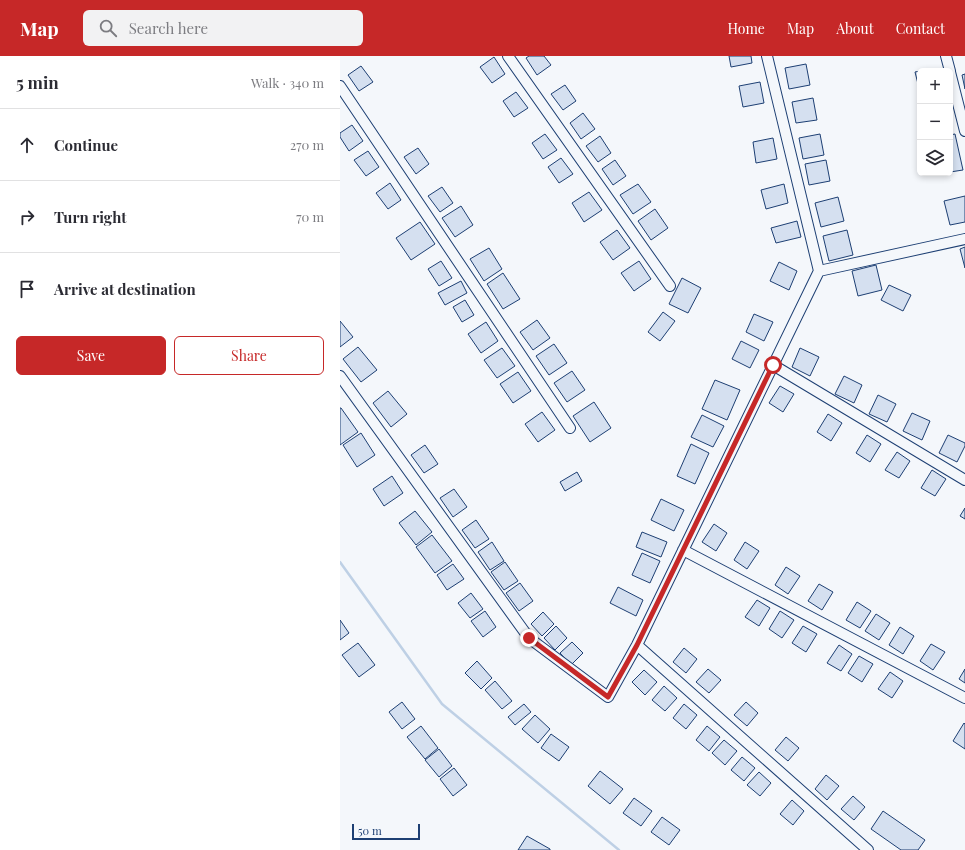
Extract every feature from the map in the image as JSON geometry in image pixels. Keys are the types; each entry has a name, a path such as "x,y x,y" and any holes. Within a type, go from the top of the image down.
{"street":[{"path":"508,56 670,286"},
{"path":"340,376 529,638 608,697 637,645 818,271 767,56"},
{"path":"946,56 949,68"},
{"path":"953,84 965,131"},
{"path":"340,86 570,428"},
{"path":"818,271 965,239"},
{"path":"773,365 965,480"},
{"path":"683,550 965,698"},
{"path":"637,645 868,850"}],"building":[{"path":"529,56 544,56 551,65 537,75 526,58"},
{"path":"729,56 751,56 752,63 731,67"},
{"path":"494,57 505,74 492,83 480,67"},
{"path":"806,64 810,85 789,89 785,68"},
{"path":"361,66 373,82 359,91 348,75"},
{"path":"965,74 965,89 962,75"},
{"path":"760,82 764,103 743,107 739,86"},
{"path":"565,85 576,101 563,110 551,94"},
{"path":"516,92 528,108 514,117 503,101"},
{"path":"813,98 817,120 796,123 792,102"},
{"path":"583,113 595,129 581,139 570,123"},
{"path":"352,125 363,141 349,151 340,137 340,133"},
{"path":"545,134 557,150 543,159 532,143"},
{"path":"820,134 824,155 803,159 799,138"},
{"path":"953,134 955,134 963,170 953,172 953,140"},
{"path":"600,136 611,153 598,162 586,146"},
{"path":"773,138 777,159 756,163 753,142"},
{"path":"418,148 429,164 416,174 404,157"},
{"path":"368,151 379,167 366,176 354,160"},
{"path":"561,158 573,174 559,183 548,167"},
{"path":"615,160 626,176 613,185 602,169"},
{"path":"826,160 830,181 809,185 805,164"},
{"path":"390,183 401,200 388,209 376,193"},
{"path":"638,184 651,202 633,214 620,195"},
{"path":"784,184 788,203 766,209 761,190"},
{"path":"442,187 453,203 440,212 428,196"},
{"path":"589,192 602,210 584,222 572,203"},
{"path":"965,196 965,222 950,225 944,201"},
{"path":"838,197 844,221 821,227 815,203"},
{"path":"461,206 473,225 455,237 442,218"},
{"path":"655,209 668,228 651,240 638,221"},
{"path":"797,221 801,237 776,243 771,228"},
{"path":"420,222 435,244 411,260 396,238"},
{"path":"617,230 630,248 613,260 600,242"},
{"path":"847,230 853,255 829,261 823,236"},
{"path":"965,247 965,268 960,249"},
{"path":"489,248 502,269 484,281 470,259"},
{"path":"441,261 452,278 439,286 428,269"},
{"path":"639,261 651,279 634,291 621,273"},
{"path":"779,262 797,271 789,290 770,281"},
{"path":"876,265 882,290 858,296 852,271"},
{"path":"503,273 520,299 503,309 487,284"},
{"path":"682,278 701,288 688,313 669,304"},
{"path":"461,281 467,293 445,305 438,293"},
{"path":"889,285 911,295 903,311 881,300"},
{"path":"465,300 474,315 462,322 453,307"},
{"path":"663,312 675,321 660,341 648,332"},
{"path":"754,314 773,322 764,341 746,332"},
{"path":"537,320 550,338 533,350 520,332"},
{"path":"340,321 353,337 340,347"},
{"path":"486,322 498,341 481,353 468,334"},
{"path":"741,341 759,350 750,368 732,359"},
{"path":"554,344 567,363 549,375 536,356"},
{"path":"358,347 377,370 361,382 343,359"},
{"path":"502,348 515,366 497,378 484,360"},
{"path":"800,348 819,357 810,376 792,367"},
{"path":"572,371 585,390 567,402 554,383"},
{"path":"518,372 531,391 513,403 500,384"},
{"path":"844,376 862,385 854,403 835,394"},
{"path":"715,380 740,390 727,420 702,409"},
{"path":"780,386 794,394 783,412 769,403"},
{"path":"388,391 407,414 391,427 373,403"},
{"path":"878,395 896,404 887,422 869,414"},
{"path":"594,402 611,428 590,442 573,416"},
{"path":"340,408 358,432 340,445"},
{"path":"542,412 555,430 538,442 525,424"},
{"path":"912,413 930,421 922,440 903,431"},
{"path":"828,414 842,423 831,441 817,432"},
{"path":"702,415 724,426 713,447 691,437"},
{"path":"361,433 375,455 357,467 343,445"},
{"path":"867,435 881,444 870,462 856,453"},
{"path":"948,435 965,443 957,462 939,453"},
{"path":"691,444 709,453 695,484 677,476"},
{"path":"425,445 438,464 424,473 411,455"},
{"path":"897,452 910,461 899,478 885,470"},
{"path":"932,470 946,479 935,496 921,488"},
{"path":"577,472 582,481 565,491 560,482"},
{"path":"392,476 403,493 384,506 373,489"},
{"path":"454,489 467,507 453,517 440,498"},
{"path":"661,499 684,510 674,531 651,520"},
{"path":"965,508 965,519 960,516"},
{"path":"415,511 432,532 416,545 399,523"},
{"path":"476,520 489,539 475,548 462,530"},
{"path":"714,524 727,533 716,551 702,542"},
{"path":"642,532 667,542 661,557 636,547"},
{"path":"432,535 452,561 435,573 416,547"},
{"path":"492,542 504,561 490,570 478,552"},
{"path":"745,542 759,551 747,569 734,560"},
{"path":"642,553 660,561 650,583 632,575"},
{"path":"505,562 518,581 504,590 491,572"},
{"path":"453,564 464,579 447,590 437,575"},
{"path":"786,567 800,576 788,594 775,585"},
{"path":"520,583 533,601 519,611 506,593"},
{"path":"819,584 833,592 822,610 808,601"},
{"path":"618,587 643,600 636,616 610,603"},
{"path":"471,593 483,609 470,618 458,603"},
{"path":"757,600 770,608 759,626 745,617"},
{"path":"857,602 871,611 860,628 846,620"},
{"path":"485,611 496,627 483,637 471,621"},
{"path":"780,611 794,620 782,638 769,629"},
{"path":"543,612 554,624 542,636 531,624"},
{"path":"876,614 890,623 879,640 865,631"},
{"path":"340,620 349,633 340,640"},
{"path":"556,626 567,638 555,650 544,638"},
{"path":"803,626 817,634 806,652 792,643"},
{"path":"900,627 914,636 903,654 889,645"},
{"path":"572,642 583,653 571,665 560,653"},
{"path":"358,643 375,665 359,677 342,655"},
{"path":"931,644 945,652 933,670 920,661"},
{"path":"839,645 852,654 841,671 827,663"},
{"path":"684,648 697,659 686,673 673,662"},
{"path":"859,656 873,664 862,682 848,673"},
{"path":"477,661 492,678 481,689 465,673"},
{"path":"708,669 721,680 709,693 696,682"},
{"path":"965,669 965,683 959,679"},
{"path":"644,670 657,682 645,695 632,682"},
{"path":"890,672 903,681 892,698 878,689"},
{"path":"495,681 512,701 502,709 485,690"},
{"path":"664,686 677,698 665,711 652,700"},
{"path":"402,702 415,719 402,729 389,712"},
{"path":"746,702 758,713 747,726 734,715"},
{"path":"524,704 531,712 515,725 508,717"},
{"path":"684,704 697,715 686,729 673,718"},
{"path":"535,715 550,729 538,743 522,729"},
{"path":"964,723 965,724 965,749 953,741"},
{"path":"421,726 438,748 425,759 407,737"},
{"path":"707,726 720,737 709,751 696,740"},
{"path":"551,734 569,747 559,761 541,748"},
{"path":"786,737 799,748 788,761 775,750"},
{"path":"724,740 737,751 725,765 712,753"},
{"path":"439,749 452,766 439,777 425,760"},
{"path":"742,757 755,768 744,781 731,770"},
{"path":"454,768 467,785 453,796 440,779"},
{"path":"600,771 623,789 610,804 588,786"},
{"path":"759,772 771,783 760,796 747,785"},
{"path":"826,775 839,786 827,800 815,789"},
{"path":"853,796 865,807 854,820 841,809"},
{"path":"634,798 652,811 641,826 623,813"},
{"path":"792,800 804,811 793,825 780,814"},
{"path":"883,811 925,840 918,850 901,850 871,829"},
{"path":"662,817 680,830 669,845 651,832"},
{"path":"527,836 550,849 550,850 518,850"}],"waterway":[{"path":"340,562 442,704 619,850"}],"route":[{"path":"529,638 608,697 637,645 773,365"}]}
